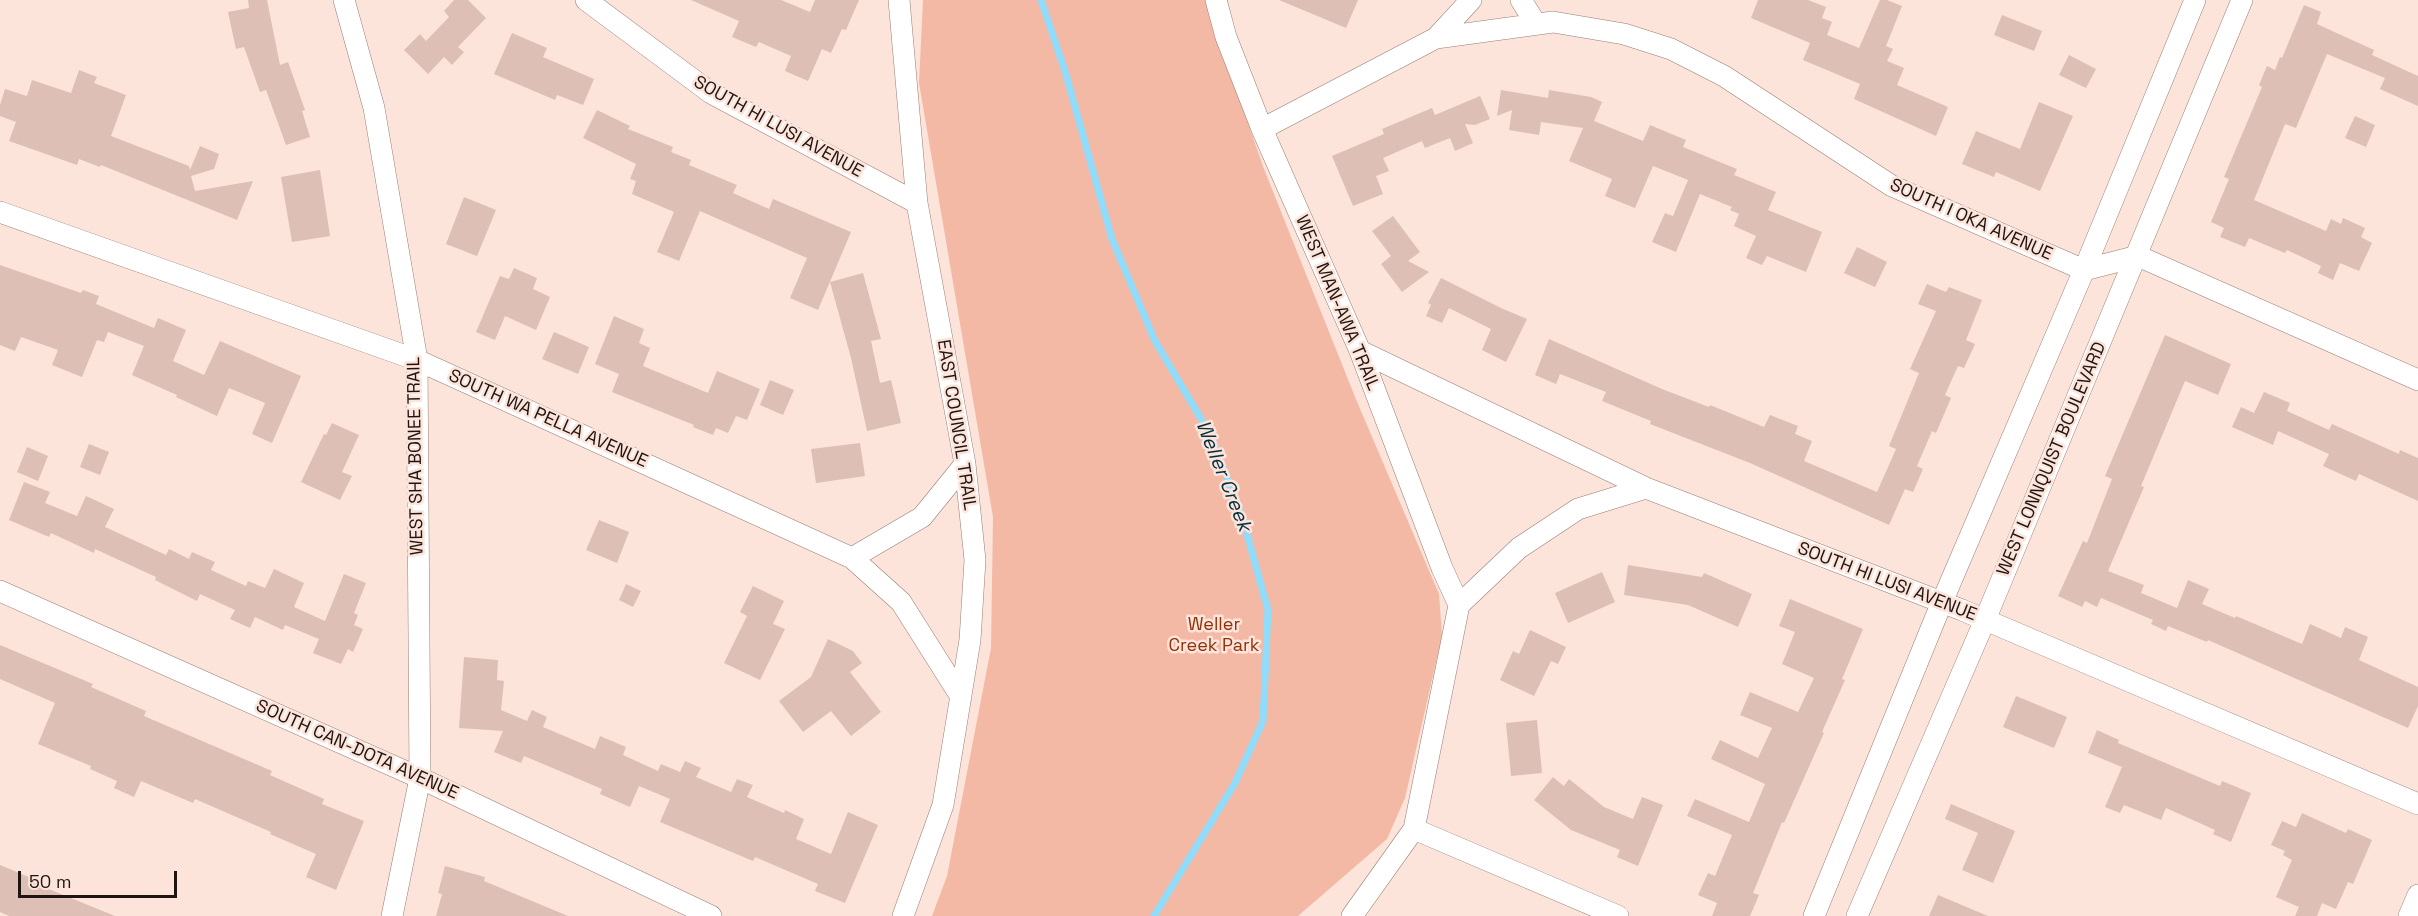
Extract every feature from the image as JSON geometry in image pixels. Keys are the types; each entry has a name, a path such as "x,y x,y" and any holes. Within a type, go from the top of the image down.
{"street":[{"name":"WEST SHA BONEE TRAIL","path":"344,0 374,108 417,360 420,778 392,916"},
{"name":"SOUTH HI LUSI AVENUE","path":"586,0 711,93 917,203"},
{"name":"EAST COUNCIL TRAIL","path":"899,0 917,203 965,464 975,560 970,640 943,805 903,916"},
{"name":"WEST MAN-AWA TRAIL","path":"1216,0 1226,37 1263,129 1360,351 1442,568 1459,605"},
{"path":"1263,129 1436,38 1471,0"},
{"path":"1521,0 1536,24"},
{"path":"1814,916 1942,602 2084,270 2195,0"},
{"name":"WEST LONNQUIST BOULEVARD","path":"1857,916 1985,620 2138,256 2242,0"},
{"name":"SOUTH I OKA AVENUE","path":"1436,38 1553,22 1624,34 1671,49 1724,76 1892,186 2084,270"},
{"name":"SOUTH WA PELLA AVENUE","path":"0,212 417,360 852,558 901,602 961,697"},
{"path":"2084,270 2138,256 2418,380"},
{"name":"SOUTH HI LUSI AVENUE","path":"1360,351 1646,488 1942,602 2418,804"},
{"path":"852,558 922,517 965,464"},
{"path":"1352,916 1414,829 1459,605 1519,548 1578,509 1646,488"},
{"name":"SOUTH CAN-DOTA AVENUE","path":"0,591 420,778 711,916"},
{"path":"1414,829 1618,916"},
{"path":"2409,916 2418,895"}],"green space":[{"name":"Weller Creek Park","path":"923,0 1205,0 1264,169 1355,397 1439,594 1442,636 1405,798 1387,839 1298,916 932,916 947,876 991,648 993,517 919,83"}],"building":[{"path":"248,0 267,0 280,65 288,62 305,110 302,111 310,137 286,145 266,90 260,92 244,47 236,49 228,12 249,8"},
{"path":"454,0 468,0 486,18 458,47 464,52 452,65 444,57 428,74 404,50 420,34 426,41 449,17 444,11"},
{"path":"691,0 781,0 810,12 815,0 859,0 846,30 842,29 831,53 822,49 808,81 785,71 791,56 759,42 756,47 732,37 739,21"},
{"path":"1279,0 1358,0 1346,28"},
{"path":"1758,0 1808,0 1826,7 1822,18 1832,22 1827,35 1859,48 1880,0 1887,0 1902,6 1886,46 1893,49 1887,61 1904,68 1897,85 1948,107 1936,136 1854,99 1860,84 1803,60 1810,43 1751,18"},
{"path":"2304,5 2321,12 2317,24 2374,50 2372,55 2418,76 2418,106 2380,89 2385,78 2327,54 2296,128 2285,124 2254,200 2326,231 2331,219 2341,224 2343,218 2365,228 2361,237 2372,243 2359,271 2340,263 2333,280 2318,273 2321,266 2287,250 2285,253 2249,238 2245,247 2220,237 2224,228 2211,222 2229,179 2224,177 2262,87 2259,85 2267,66 2275,70"},
{"path":"2002,15 2042,31 2034,51 1994,35"},
{"path":"512,33 547,48 543,57 594,79 583,105 557,95 555,100 494,74"},
{"path":"2069,55 2096,69 2086,88 2059,75"},
{"path":"79,70 97,77 94,83 126,95 111,136 189,166 190,170 200,146 219,154 214,169 191,176 195,191 253,181 237,220 101,165 100,167 79,159 77,165 9,141 16,122 0,116 0,105 5,89 27,96 32,80 71,93"},
{"path":"1501,90 1548,98 1549,90 1591,97 1602,102 1594,121 1643,141 1650,125 1686,140 1683,147 1737,169 1734,175 1776,192 1768,210 1822,232 1806,272 1767,256 1762,265 1746,258 1756,236 1734,226 1739,214 1730,210 1732,207 1700,194 1676,252 1652,242 1665,213 1673,216 1688,180 1653,166 1635,208 1605,196 1612,179 1569,161 1583,128 1541,122 1539,135 1509,130 1512,110 1497,116"},
{"path":"1480,96 1490,119 1475,125 1465,124 1473,143 1455,151 1450,138 1425,148 1422,141 1383,158 1389,171 1376,176 1383,194 1353,206 1332,156 1384,134 1382,129 1432,108 1435,115"},
{"path":"2039,102 2073,116 2040,191 1996,172 1994,177 1962,164 1976,131 2020,149"},
{"path":"597,110 630,126 628,129 673,147 671,152 691,160 689,165 737,185 733,193 769,209 773,199 851,232 818,310 790,298 807,258 700,211 679,261 657,252 674,212 632,194 636,181 630,179 636,164 583,138"},
{"path":"2355,116 2375,125 2366,147 2345,138"},
{"path":"320,170 330,236 292,242 281,177"},
{"path":"464,197 496,210 477,256 446,244"},
{"path":"1393,216 1420,252 1408,261 1429,272 1402,292 1381,264 1391,256 1372,231"},
{"path":"1857,247 1887,262 1875,287 1844,273"},
{"path":"0,265 81,293 83,290 99,296 96,304 154,328 158,318 186,330 173,361 204,375 220,341 301,376 272,443 252,434 265,403 229,388 217,416 132,375 144,346 108,332 104,342 97,340 82,377 52,365 58,350 21,337 15,351 0,345"},
{"path":"514,268 537,278 533,289 550,297 536,330 505,316 495,340 476,332 500,276 509,279"},
{"path":"863,273 881,339 871,341 880,383 891,380 901,423 867,431 851,358 830,282"},
{"path":"1441,278 1527,319 1506,362 1482,350 1491,329 1449,308 1442,323 1426,316 1431,305 1428,303"},
{"path":"1927,284 1946,292 1949,287 1982,300 1966,340 1975,344 1964,368 1958,366 1945,395 1951,398 1936,433 1932,431 1917,466 1923,469 1913,492 1905,489 1889,525 1750,463 1650,424 1651,421 1602,401 1606,392 1560,374 1556,384 1535,375 1549,339 1662,389 1764,427 1770,415 1798,426 1795,434 1812,441 1804,461 1877,492 1896,449 1889,446 1919,373 1910,369 1936,311 1918,304"},
{"path":"614,316 644,329 639,343 650,348 643,366 708,393 717,371 760,389 747,420 736,416 728,433 716,428 713,435 612,392 619,374 595,364"},
{"path":"554,332 589,347 578,374 542,359"},
{"path":"2165,335 2231,364 2218,395 2185,381 2141,486 2144,487 2108,571 2144,585 2141,593 2177,608 2188,580 2209,589 2202,604 2302,644 2310,624 2341,638 2345,627 2368,637 2359,660 2418,687 2418,706 2408,728 2208,640 2207,642 2168,626 2166,631 2151,624 2153,620 2101,598 2097,607 2085,601 2082,607 2058,596 2083,541 2087,543 2112,479 2105,476"},
{"path":"770,380 794,390 783,415 760,405"},
{"path":"2264,392 2290,403 2287,411 2329,430 2332,424 2399,454 2400,450 2418,458 2418,501 2359,474 2356,481 2323,466 2329,454 2278,431 2273,445 2232,427 2241,407 2254,413"},
{"path":"332,423 359,435 342,472 352,476 340,500 301,482 324,434 326,435"},
{"path":"860,443 865,476 816,483 811,449"},
{"path":"89,444 109,452 100,475 80,467"},
{"path":"27,447 48,456 38,481 17,472"},
{"path":"24,482 50,492 45,503 77,516 86,496 114,509 105,527 166,555 169,549 189,559 192,552 215,562 211,570 246,586 248,581 265,588 274,569 304,583 294,607 325,621 344,574 366,583 354,613 358,615 354,625 363,629 353,652 348,649 341,664 313,653 319,639 285,625 283,630 255,617 250,628 230,619 235,610 200,594 197,601 155,580 156,577 95,549 94,553 51,533 49,537 9,520"},
{"path":"599,520 629,532 617,563 586,550"},
{"path":"1628,565 1702,577 1704,573 1752,594 1738,627 1688,605 1624,595"},
{"path":"1602,572 1615,602 1568,623 1555,593"},
{"path":"626,584 641,591 633,607 619,600"},
{"path":"753,586 784,601 773,624 785,629 760,680 724,663 747,616 740,612"},
{"path":"1790,599 1863,629 1842,679 1845,680 1822,732 1824,733 1784,823 1782,822 1753,893 1759,895 1750,916 1712,916 1717,903 1698,895 1708,873 1715,876 1732,835 1687,816 1695,799 1749,822 1765,784 1711,759 1720,740 1758,758 1772,728 1740,715 1750,692 1798,712 1814,678 1782,664 1795,632 1779,626"},
{"path":"1530,630 1566,647 1558,664 1551,661 1534,696 1500,680 1513,651 1519,654"},
{"path":"828,639 853,651 862,663 850,672 881,712 851,736 831,711 803,732 779,701 811,677"},
{"path":"0,645 93,684 91,687 146,711 144,716 272,771 270,775 324,799 322,804 364,821 336,890 306,877 316,854 195,799 193,803 141,781 134,797 114,788 117,781 90,769 91,766 38,744 55,703 0,679"},
{"path":"464,657 498,660 497,680 504,681 501,710 527,721 532,710 547,717 543,727 595,749 600,736 626,747 623,755 658,771 661,764 680,772 685,761 701,768 696,777 731,792 737,779 753,785 747,797 804,819 796,839 831,854 848,812 878,825 845,903 815,891 818,884 755,857 753,861 660,822 670,799 639,786 630,807 600,794 602,789 524,756 521,763 494,752 503,731 459,728"},
{"path":"2016,696 2067,717 2054,748 2003,727"},
{"path":"1537,720 1542,773 1511,776 1506,723"},
{"path":"2097,730 2119,740 2118,743 2220,786 2222,781 2251,793 2231,842 2213,834 2215,830 2166,808 2161,820 2124,805 2120,813 2105,807 2122,767 2088,753"},
{"path":"1553,777 1564,786 1569,779 1604,807 1633,819 1642,797 1663,805 1638,866 1617,857 1620,850 1571,830 1534,800"},
{"path":"1951,804 2015,831 1993,883 1962,870 1978,833 1945,819"},
{"path":"2302,813 2346,833 2348,829 2372,840 2353,884 2348,882 2336,909 2322,903 2317,916 2295,916 2299,907 2276,897 2292,860 2283,855 2285,851 2271,845 2282,821 2296,827"},
{"path":"0,865 31,878 29,881 115,916 9,916 0,912"},
{"path":"445,866 485,877 484,881 568,916 436,916 442,894 438,893"},
{"path":"1938,895 1988,916 1929,916"}],"waterway":[{"name":"Weller Creek","path":"1041,0 1065,71 1112,239 1155,341 1210,434 1242,516 1268,610 1263,721 1235,783 1154,916"}]}
